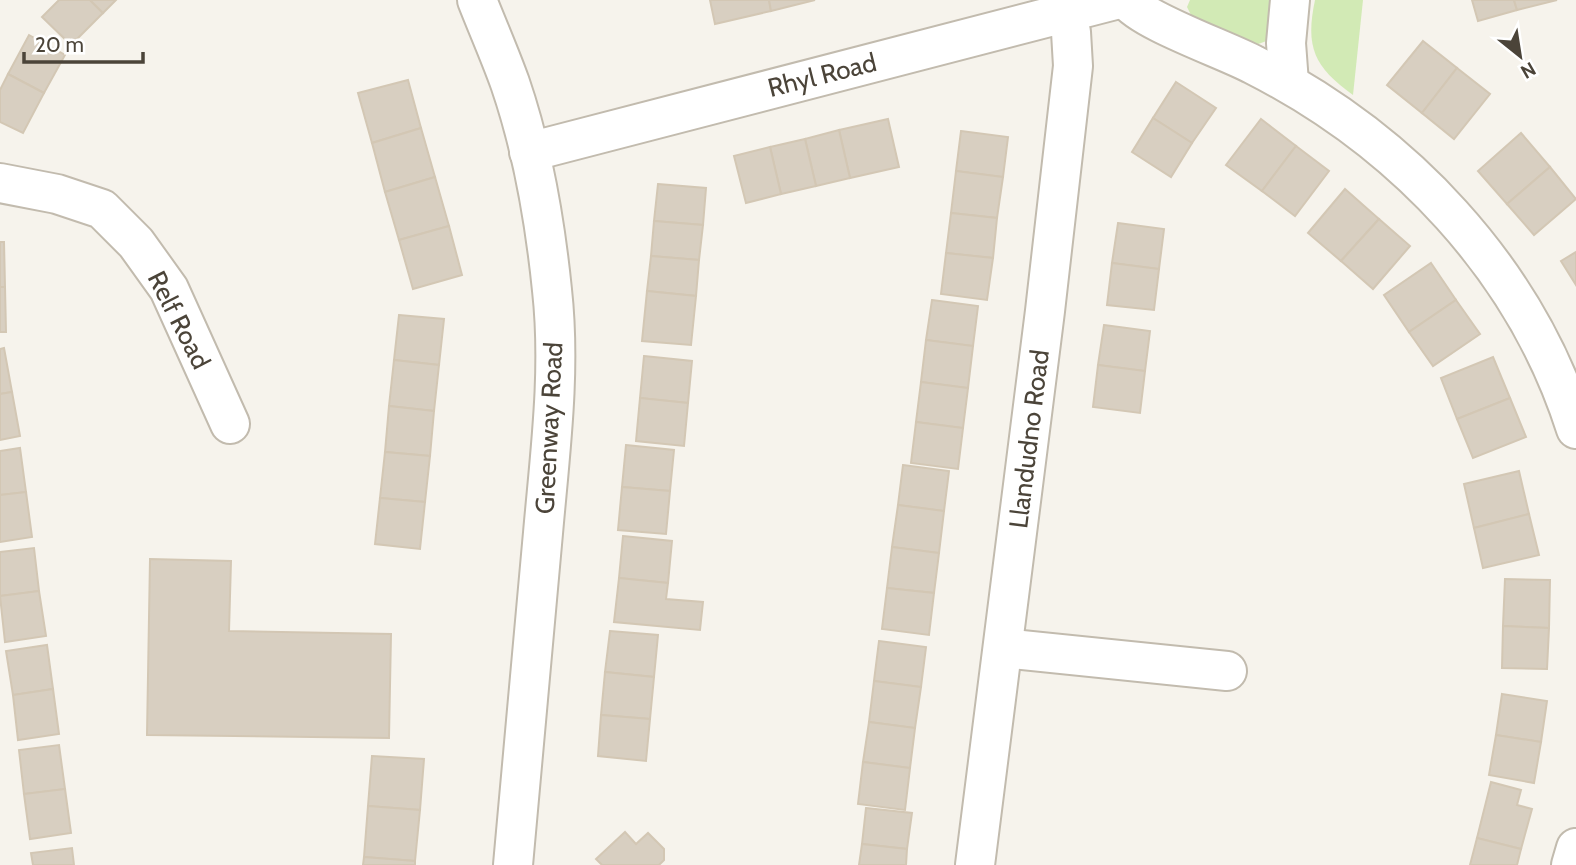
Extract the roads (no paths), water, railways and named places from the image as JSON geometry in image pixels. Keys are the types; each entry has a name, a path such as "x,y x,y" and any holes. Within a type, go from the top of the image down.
{"street":[{"name":"Greenway Road","path":"477,0 510,84 529,152 544,230 552,292 555,390 513,865"},
{"name":"Rhyl Road","path":"529,152 1115,0"},
{"path":"1127,0 1142,14 1289,83 1356,128 1422,183 1451,212 1508,285 1555,372 1576,429"},
{"path":"1289,83 1286,43 1290,0"},
{"name":"Llandudno Road","path":"975,865 1045,312 1073,66 1071,32 1065,13"},
{"name":"Relf Road","path":"0,183 57,194 102,209 136,243 169,289 230,424"},
{"path":"1003,648 1227,671"},
{"path":"1571,865 1576,848"}]}
